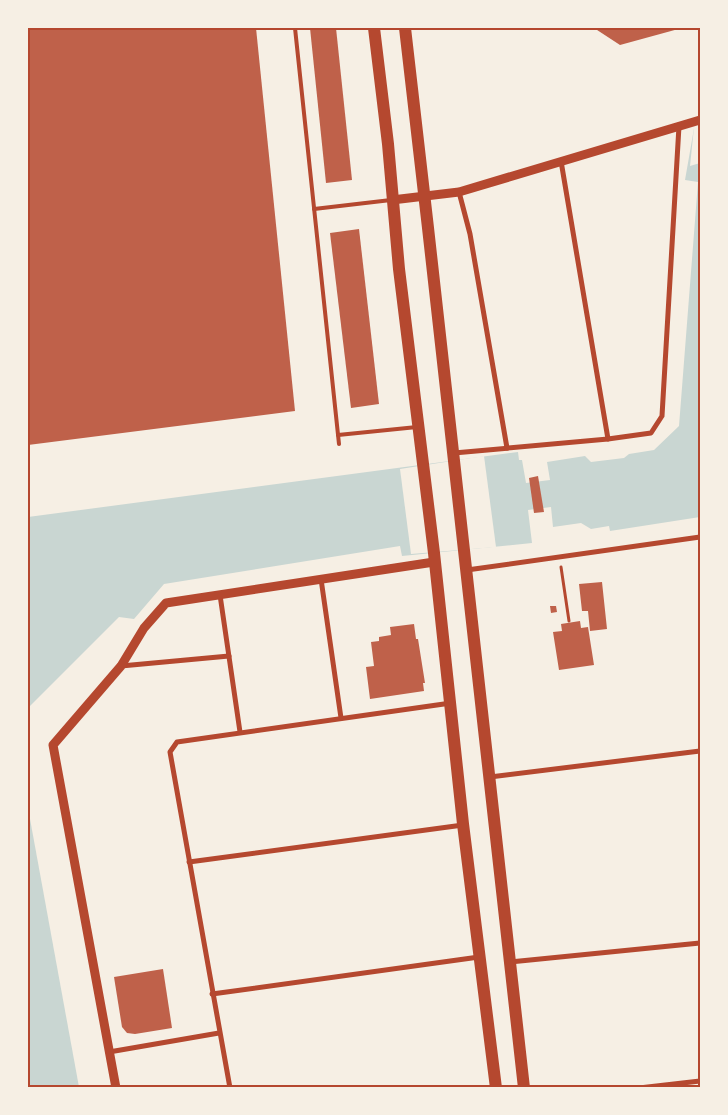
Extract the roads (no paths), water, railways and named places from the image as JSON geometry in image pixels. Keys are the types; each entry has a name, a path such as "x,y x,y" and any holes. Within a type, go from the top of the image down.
{"main road":[{"path":"374,28 388,144 392,200 451,703 463,824 496,1088"},
{"path":"405,28 524,1088"}],"street":[{"path":"392,200 459,192 561,160 697,121"},
{"path":"454,457 507,448 608,439 651,433 662,416 679,126"},
{"path":"561,160 608,439"},
{"path":"459,192 470,234 507,448"},
{"path":"467,570 700,536"},
{"path":"116,1088 53,745 121,666 144,628 166,603 321,579 434,557"},
{"path":"321,579 341,718"},
{"path":"220,595 240,732"},
{"path":"121,666 229,656"},
{"path":"230,1088 170,752 177,742 451,703"},
{"path":"489,777 700,751"},
{"path":"189,862 463,824"},
{"path":"510,962 700,943"},
{"path":"212,994 480,956"},
{"path":"109,1052 219,1033"},
{"path":"639,1088 700,1081"}],"lane":[{"path":"295,28 338,444"},
{"path":"314,209 392,200"},
{"path":"338,435 419,427"}]}
